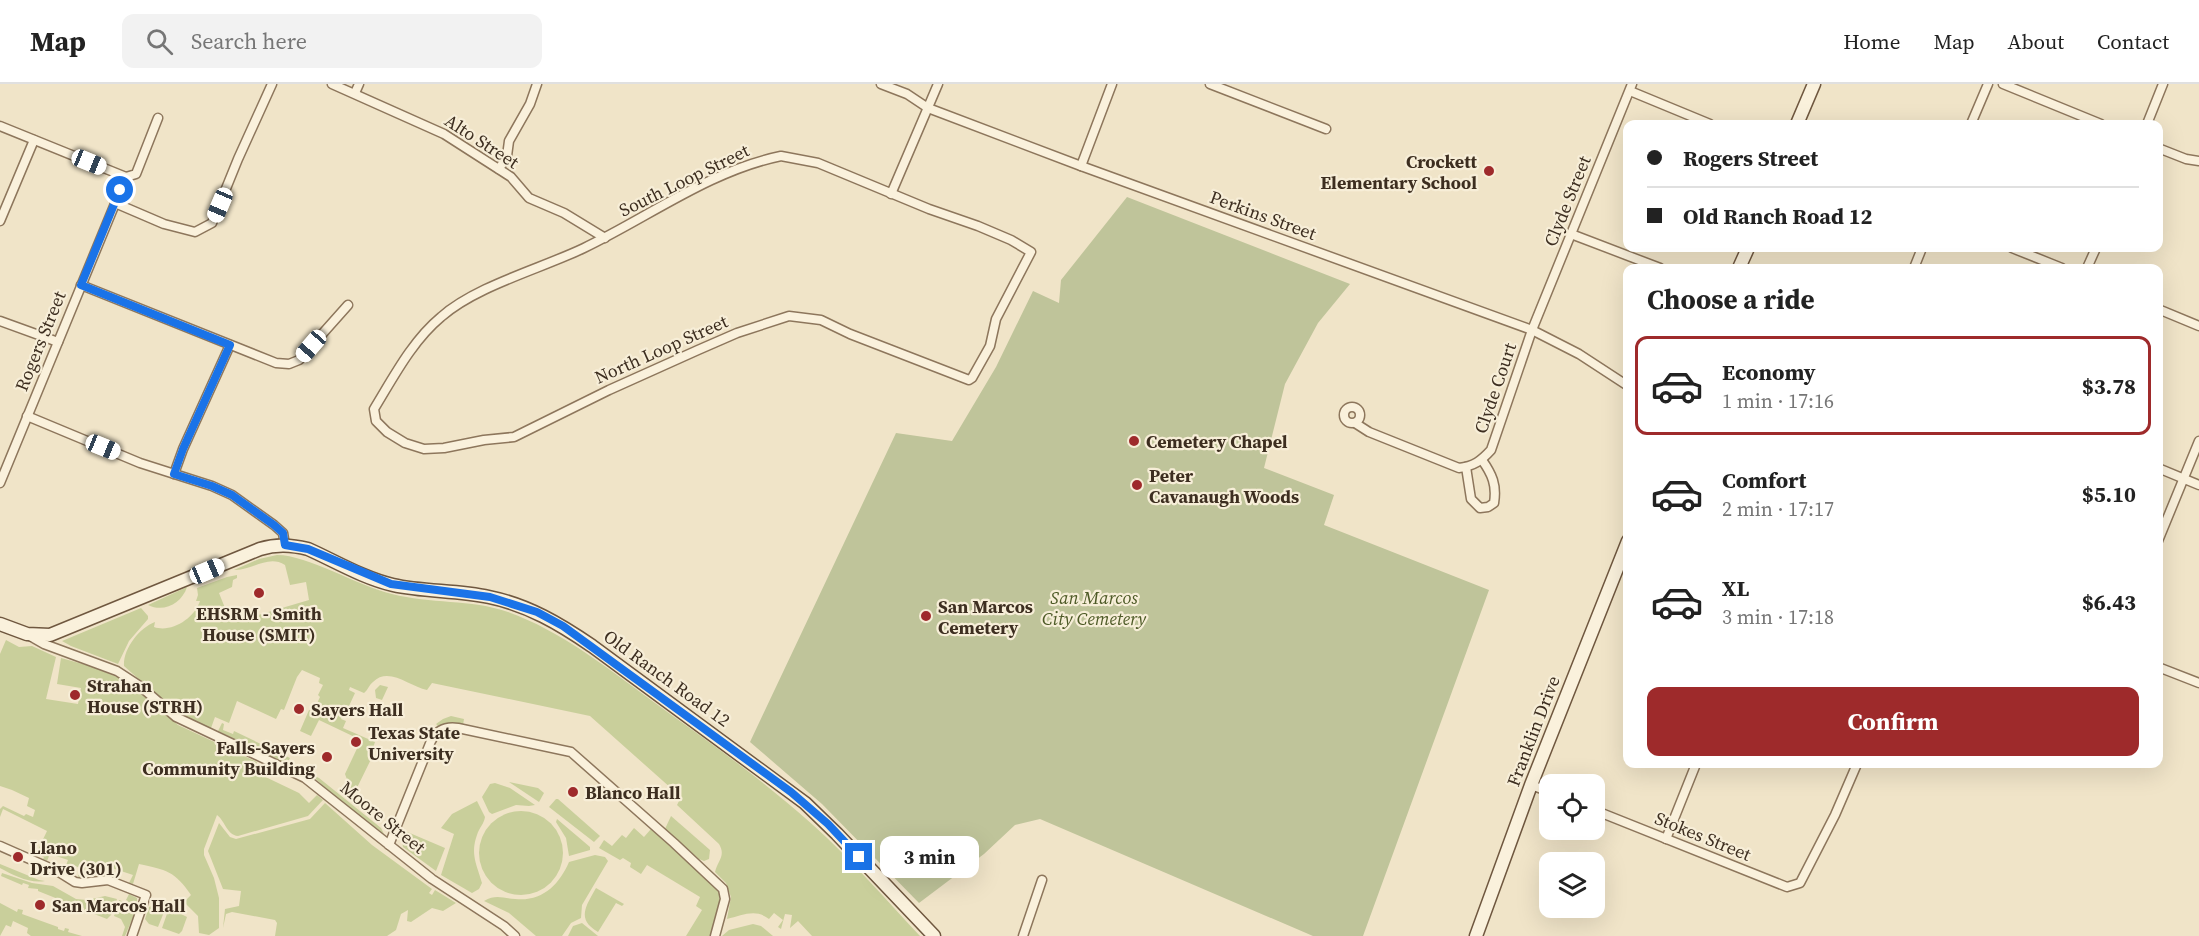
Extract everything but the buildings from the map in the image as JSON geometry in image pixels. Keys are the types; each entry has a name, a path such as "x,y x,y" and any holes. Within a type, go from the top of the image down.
{"main road":[{"path":"1799,120 1814,84"},
{"path":"27,634 50,635 62,632 260,549 285,545"},
{"name":"Old Ranch Road 12","path":"285,545 308,549 391,584 490,597 537,612 563,626 791,792 832,829 934,936"},
{"name":"Franklin Drive","path":"1476,936 1531,784 1623,554"},
{"name":"Moore Street","path":"0,624 27,634"}],"street":[{"path":"115,203 164,224 195,232 212,223 272,84"},
{"name":"Alto Street","path":"332,84 444,134 512,177 529,198 564,213 604,238"},
{"path":"355,93 359,84"},
{"path":"499,169 507,156 509,141 530,104 537,84"},
{"name":"Perkins Street","path":"881,84 907,94 928,108 1081,166 1532,330 1579,354 1623,383"},
{"path":"891,194 938,84"},
{"path":"1081,166 1112,84"},
{"path":"1210,84 1326,129"},
{"path":"1973,120 1988,84"},
{"path":"2003,84 2091,120"},
{"path":"2148,120 2163,84"},
{"path":"1631,87 1701,120"},
{"name":"Clyde Street","path":"1532,330 1631,87"},
{"name":"Rogers Street","path":"0,483 126,177 136,174 158,118"},
{"path":"0,126 126,177"},
{"path":"0,221 34,140"},
{"path":"2163,150 2186,159 2199,160"},
{"name":"South Loop Street","path":"375,416 374,409 416,344 440,317 466,299 604,238 737,168 752,162 781,156 818,163 928,209 978,226 1011,240 1031,252 996,319 990,346 983,361 969,380"},
{"path":"1571,234 1650,264"},
{"path":"2022,252 2052,264"},
{"path":"81,285 276,363 289,364 299,360 348,305"},
{"path":"2163,311 2199,326"},
{"name":"North Loop Street","path":"375,416 376,421 387,432 405,443 424,449 514,437 609,390 698,350 746,330 789,316 822,320 850,334 969,380"},
{"path":"0,321 58,342"},
{"name":"Clyde Court","path":"1466,467 1482,460 1491,450 1532,330"},
{"path":"174,474 230,345"},
{"path":"27,416 140,463 212,486 232,495 283,533 285,545"},
{"path":"1355,423 1368,432 1459,468 1466,467 1471,500 1480,508 1494,503 1496,491 1493,476 1482,460"},
{"path":"2163,529 2199,441"},
{"path":"2163,470 2199,485"},
{"name":"Moore Street","path":"27,634 44,644 117,671 140,686 176,717 305,778 432,879 509,929 515,936"},
{"path":"2163,668 2199,682"},
{"path":"389,845 431,741 435,733 440,730 448,727 458,728 571,752 723,888 725,899 716,936"},
{"path":"1666,839 1694,768"},
{"name":"Stokes Street","path":"1605,814 1787,887 1800,883 1835,815 1855,768"},
{"path":"1531,784 1539,787"},
{"path":"0,846 59,872 75,882 82,884 108,880 146,895 132,936"},
{"path":"1023,936 1042,880"}],"green space":[{"name":"San Marcos City Cemetery","path":"1127,197 1350,284 1318,323 1285,384 1264,468 1334,495 1324,525 1489,590 1363,936 1313,936 1040,819 1015,825 984,854 919,903 822,804 750,742 896,433 952,441 996,367 1033,291 1059,303 1061,280"},
{"path":"277,555 289,556 318,565 364,585 392,594 480,605 508,612 565,639 713,745 794,808 841,851 920,936 812,936 798,921 790,928 792,915 785,914 781,929 778,927 783,920 774,913 769,919 754,913 727,919 731,897 726,883 715,872 722,855 719,844 677,805 681,797 590,716 432,683 427,690 386,676 372,683 364,693 350,687 349,690 355,693 349,706 346,705 341,719 346,721 343,728 375,742 373,748 376,749 353,796 345,774 361,740 319,720 311,736 300,731 309,710 313,712 320,697 318,695 323,685 319,683 320,678 302,670 284,710 281,709 276,719 237,701 229,723 215,717 211,728 179,715 124,666 129,646 143,629 155,622 154,627 161,628 181,623 197,608 200,601 196,601 197,588 227,577 237,575 232,587 219,593 227,613 232,616 248,618 309,600 306,582 290,585 285,565 279,562 266,562 234,570 259,559"},
{"path":"187,587 181,598 172,605 160,608 148,605"},
{"path":"141,608 148,619 129,641 118,664 62,641"},
{"path":"6,640 19,647 32,646 56,657 46,699 78,704 81,688 57,684 61,658 90,666 133,686 178,725 257,762 253,771 299,793 309,803 317,795 323,800 308,816 238,836 231,833 217,815 204,849 204,855 214,878 219,898 219,928 209,935 199,933 198,916 184,902 191,895 175,876 139,864 133,884 129,883 133,875 109,867 85,868 87,878 81,879 78,876 83,870 72,864 68,869 65,868 68,860 50,854 47,861 36,854 47,831 3,809 0,817 0,809 3,806 24,816 26,814 33,817 35,810 27,806 29,798 0,786 0,654"},
{"path":"380,685 388,687 382,700 376,698 375,690"},
{"path":"451,716 464,719 463,725 449,723 439,727 436,724 443,719"},
{"path":"222,723 224,724 223,730 233,734 234,731 290,758 287,764 218,731"},
{"path":"289,763 319,778 381,828 384,834 310,774"},
{"path":"509,782 538,788 544,793 539,802"},
{"path":"495,783 510,788 535,805 516,805 492,814 482,797 490,784"},
{"path":"556,799 600,836 594,842 549,807"},
{"path":"477,801 485,817 474,848 482,883 479,889 472,893 441,875 454,834 441,828 452,814"},
{"path":"325,803 372,845 432,889 429,893 432,895 435,890 456,903 443,911 432,908 411,922 407,921 408,910 401,914 396,930 387,936 275,936 277,923 275,920 232,912 226,914 223,928 225,909 239,906 241,891 223,889 208,851 219,823 230,837 236,839 310,819"},
{"path":"521,811 537,814 551,823 560,837 563,853 560,869 551,883 537,892 521,895 505,892 491,883 482,869 479,853 482,837 491,823 505,814"},
{"path":"671,816 710,850 709,859 704,861 699,859 665,829"},
{"path":"557,819 590,847 590,850 569,856 566,838 556,822"},
{"path":"634,828 644,837 651,829 719,890 720,904 711,936 686,936 702,910 696,906 700,897 647,865 641,874 630,867 631,863 623,858 620,860 599,848 604,840 612,846 622,835 626,838"},
{"path":"405,831 445,848 436,871 403,847"},
{"path":"595,855 605,857 608,861 582,905 581,918 571,923 562,936 536,936 509,913 484,901 496,897 525,899 541,895 555,885 569,862"},
{"path":"0,864 45,881 22,878 0,868"},
{"path":"2,873 32,883 53,886 76,899 87,900 105,896 117,899 107,919 79,906 75,907 75,904 69,901 68,903 38,891 38,889 28,888 29,885 23,883 22,885 1,876"},
{"path":"596,888 624,904 622,906 616,903 598,932 591,927 585,917 586,906"},
{"path":"129,894 137,898 137,908 125,936 122,936 125,927 121,919 114,916 119,900 127,903"},
{"path":"0,903 17,912 18,909 23,910 22,914 58,927 58,929 64,931 65,928 69,929 68,932 82,936 31,936 27,933 28,928 13,921 11,927 6,925 0,936"},
{"path":"157,904 166,907 158,927 149,924 145,919 149,907"},
{"path":"169,908 187,917 179,934 162,928"},
{"path":"582,923 598,936 568,936 573,926"},
{"path":"753,924 761,926 773,936 722,936 729,930"}],"place":[{"name":"Crockett Elementary School","path":"1489,171"},
{"name":"Cemetery Chapel","path":"1134,441"},
{"name":"Peter Cavanaugh Woods","path":"1137,485"},
{"name":"EHSRM - Smith House (SMIT)","path":"259,593"},
{"name":"San Marcos Cemetery","path":"926,616"},
{"name":"Strahan House (STRH)","path":"75,695"},
{"name":"Sayers Hall","path":"299,709"},
{"name":"Texas State University","path":"356,742"},
{"name":"Falls-Sayers Community Building","path":"327,757"},
{"name":"Blanco Hall","path":"573,792"},
{"name":"Llano Drive (301)","path":"18,857"},
{"name":"San Marcos Hall","path":"40,905"}],"route":[{"path":"120,190 81,285 230,345 174,474 232,495 283,533 285,545 308,549 391,584 490,597 537,612 563,626 791,792 828,824 859,857"}]}
